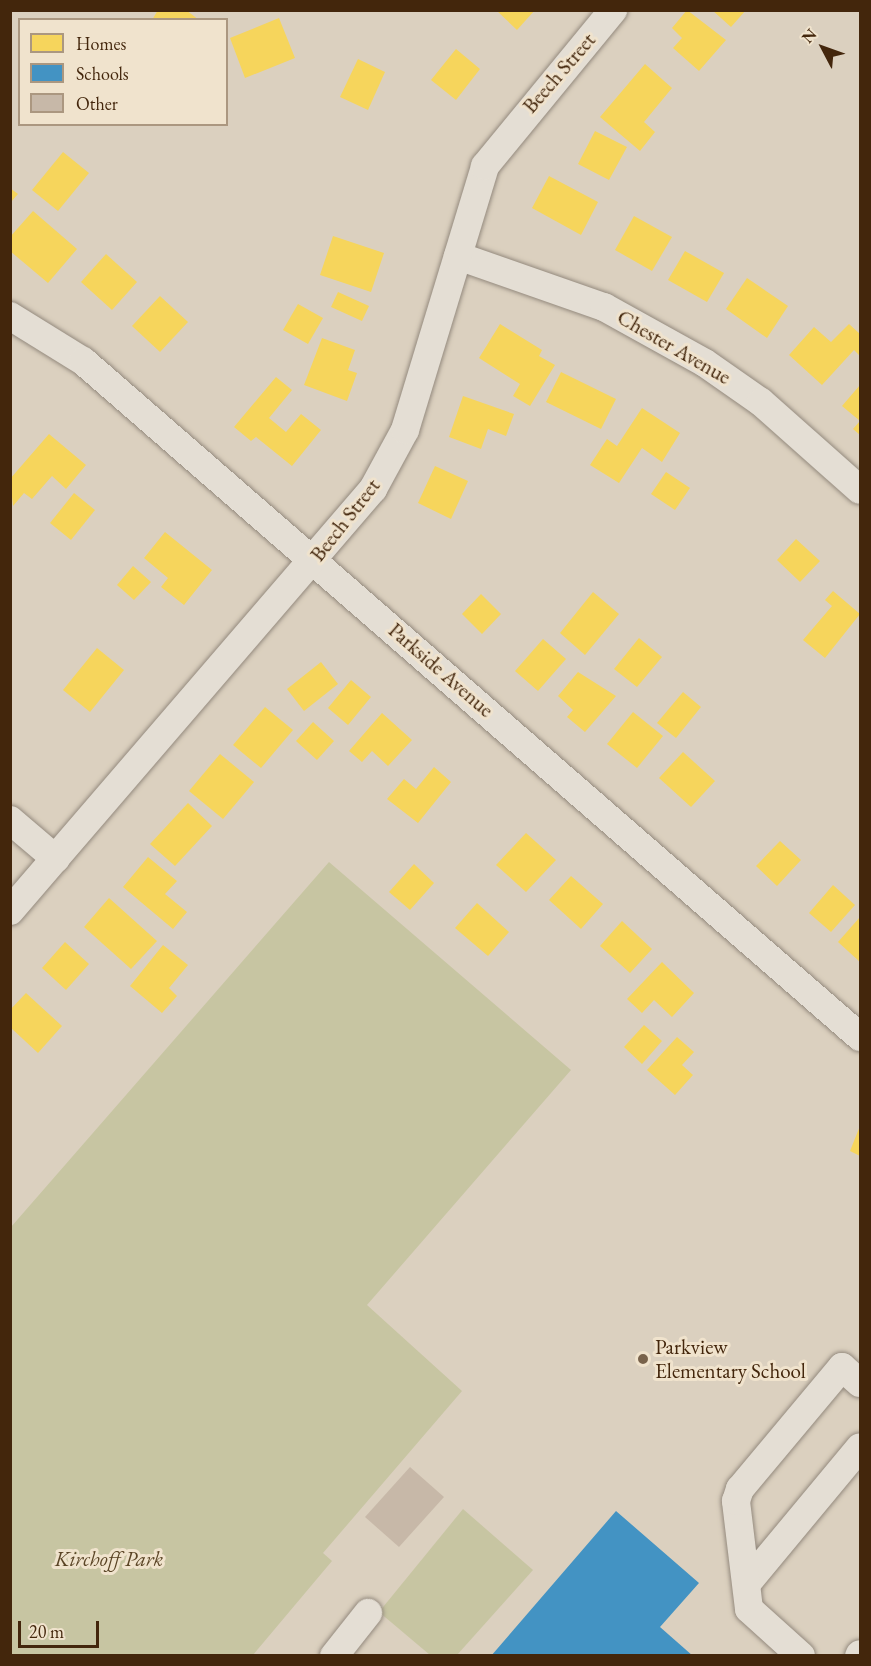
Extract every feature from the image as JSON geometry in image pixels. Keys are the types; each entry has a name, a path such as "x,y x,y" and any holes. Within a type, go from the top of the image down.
{"street":[{"name":"Beech Street","path":"10,911 373,489 405,430 485,166 613,10"},
{"name":"Chester Avenue","path":"458,256 604,307 705,363 761,402 861,490"},
{"name":"Parkside Avenue","path":"10,316 83,361 314,559 861,1037"},
{"path":"10,820 56,859"},
{"path":"801,1656 749,1609 748,1582 736,1516 740,1489 842,1367 861,1383"},
{"path":"748,1582 861,1447"},
{"path":"334,1656 368,1613"}],"green space":[{"name":"Kirchoff Park","path":"329,862 571,1070 367,1305 462,1391 323,1553 332,1561 253,1655 11,1655 11,1227"},
{"path":"463,1509 533,1570 457,1655 430,1655 379,1612"}],"building: Homes":[{"path":"158,10 186,10 196,18 153,18"},
{"path":"496,10 535,10 517,30"},
{"path":"687,10 726,40 699,71 673,48 682,38 672,28"},
{"path":"712,10 746,10 731,27"},
{"path":"279,18 295,58 245,78 230,38"},
{"path":"456,49 480,69 456,100 431,80"},
{"path":"358,59 385,72 368,110 340,97"},
{"path":"645,64 672,88 644,122 655,132 640,151 600,117"},
{"path":"595,131 627,147 609,180 578,164"},
{"path":"63,152 89,173 58,211 32,190"},
{"path":"549,176 598,202 581,235 532,208"},
{"path":"10,188 18,194 10,203"},
{"path":"33,211 77,249 48,283 10,251 10,237"},
{"path":"634,216 672,237 652,271 615,250"},
{"path":"333,236 384,253 371,292 320,275"},
{"path":"685,251 724,273 707,302 668,280"},
{"path":"106,254 137,282 112,310 81,282"},
{"path":"747,278 788,306 767,338 726,309"},
{"path":"338,292 369,306 362,321 331,307"},
{"path":"160,296 188,322 160,352 132,326"},
{"path":"298,304 323,318 308,344 283,330"},
{"path":"500,324 542,350 539,356 555,365 530,406 513,396 520,384 479,358"},
{"path":"849,324 860,334 860,356 854,350 822,385 789,355 814,327 831,342"},
{"path":"322,338 355,350 348,370 357,373 347,401 304,385"},
{"path":"561,372 616,399 601,429 546,402"},
{"path":"276,377 292,390 269,418 286,432 301,414 321,430 292,466 256,437 251,441 234,427"},
{"path":"860,385 860,421 842,406"},
{"path":"463,396 514,414 506,436 488,429 481,449 449,437"},
{"path":"642,408 680,433 662,462 642,448 619,483 590,465 607,439 617,446"},
{"path":"860,421 860,435 853,429"},
{"path":"49,434 86,465 66,489 52,476 32,499 24,493 13,506 10,479"},
{"path":"435,466 468,481 451,519 418,503"},
{"path":"666,472 690,488 675,510 651,494"},
{"path":"74,493 95,510 71,540 50,523"},
{"path":"165,532 212,570 184,605 161,587 168,578 144,558"},
{"path":"796,539 820,561 800,582 777,560"},
{"path":"133,566 151,582 134,600 117,585"},
{"path":"833,591 860,614 825,658 803,640 832,606 825,600"},
{"path":"593,592 619,614 585,655 560,633"},
{"path":"481,594 501,614 482,634 462,614"},
{"path":"639,638 662,657 637,687 614,669"},
{"path":"543,639 566,659 538,691 515,671"},
{"path":"97,648 124,670 90,712 63,690"},
{"path":"321,662 338,684 304,711 287,689"},
{"path":"578,672 616,696 585,732 567,717 573,710 558,696"},
{"path":"351,680 371,697 348,725 328,708"},
{"path":"683,692 701,707 676,738 657,723"},
{"path":"265,707 293,730 261,768 233,745"},
{"path":"633,712 663,736 637,768 607,744"},
{"path":"382,713 412,740 388,766 372,751 362,762 349,751"},
{"path":"313,722 334,741 317,760 296,741"},
{"path":"683,752 715,781 691,807 659,778"},
{"path":"220,754 254,782 223,819 189,791"},
{"path":"434,767 451,782 418,823 387,799 404,779 416,789"},
{"path":"188,803 212,826 175,866 150,844"},
{"path":"526,833 556,860 526,892 496,865"},
{"path":"780,841 801,860 777,886 756,866"},
{"path":"148,857 177,881 165,894 187,912 173,929 123,887"},
{"path":"414,864 434,883 410,910 389,892"},
{"path":"571,876 603,904 581,929 549,900"},
{"path":"833,885 855,905 831,932 809,913"},
{"path":"109,898 157,941 131,969 84,927"},
{"path":"477,903 509,932 488,956 455,928"},
{"path":"860,917 860,962 838,942"},
{"path":"622,921 652,949 630,973 600,946"},
{"path":"65,942 89,964 66,990 42,968"},
{"path":"163,945 188,965 169,988 177,996 162,1013 130,986"},
{"path":"662,962 694,993 672,1017 654,1000 642,1013 627,999"},
{"path":"26,993 62,1026 38,1053 10,1027 10,1010"},
{"path":"644,1025 662,1041 642,1064 624,1047"},
{"path":"677,1037 694,1052 682,1065 693,1075 675,1095 647,1070"},
{"path":"860,1126 860,1156 850,1151"}],"building: Schools":[{"path":"616,1511 699,1583 660,1627 693,1656 491,1656"}],"building: Other":[{"path":"410,1467 444,1497 399,1547 365,1517"}],"place":[{"name":"Parkview Elementary School","path":"643,1359"}]}
